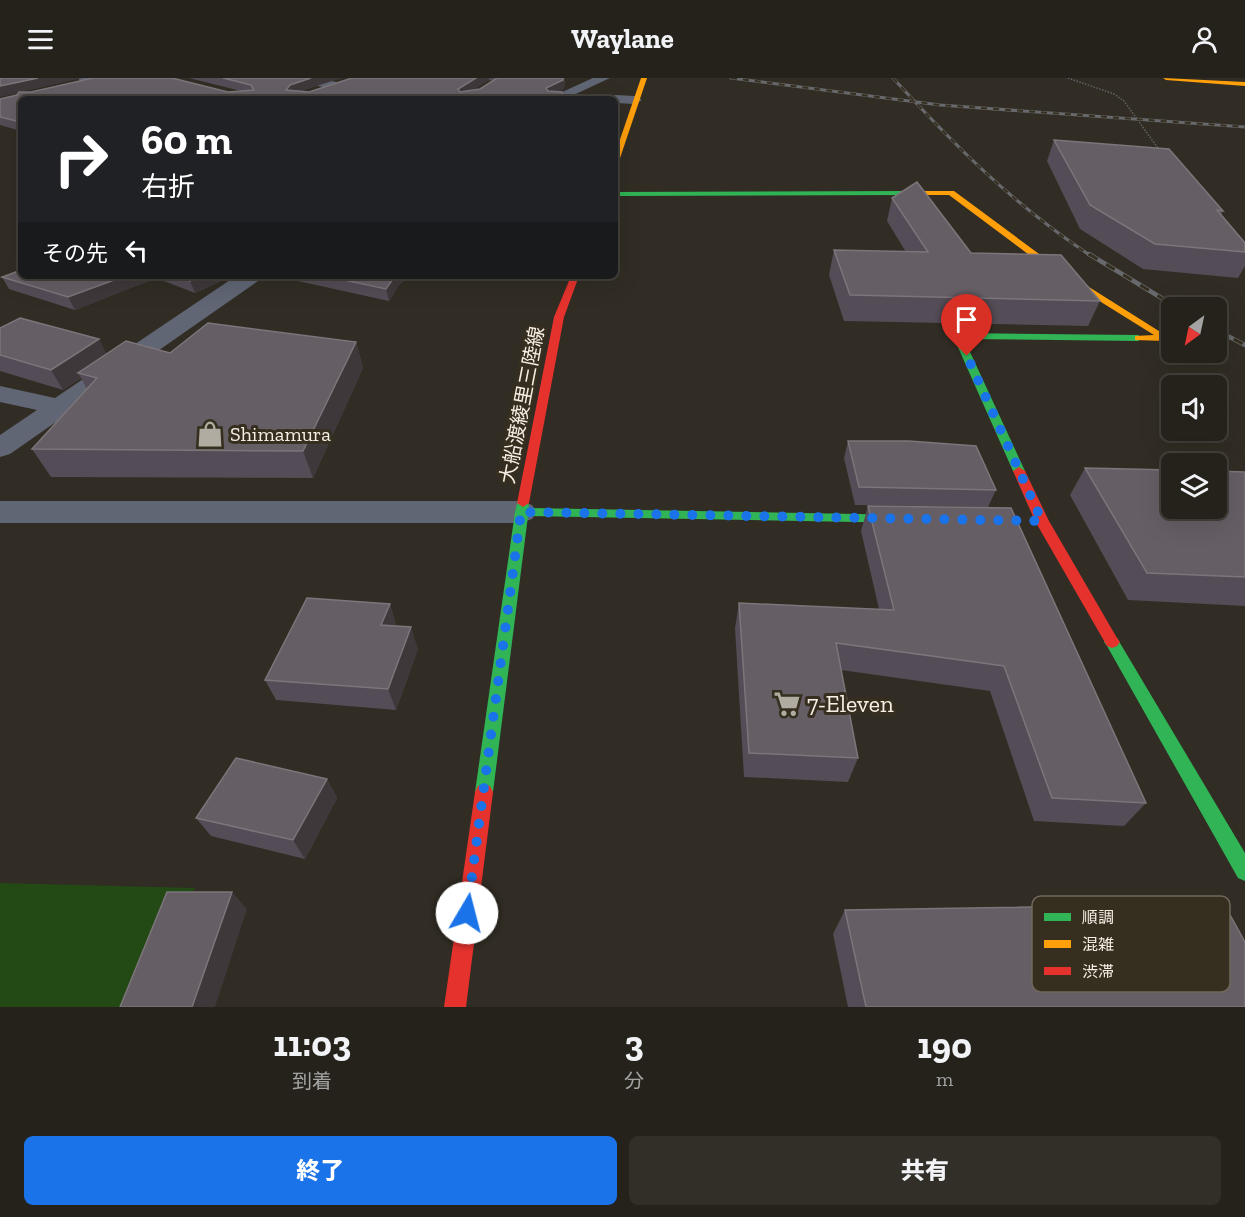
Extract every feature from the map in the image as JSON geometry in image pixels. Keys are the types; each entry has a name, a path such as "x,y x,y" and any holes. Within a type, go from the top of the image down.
{"street":[{"path":"300,78 336,86"},
{"path":"560,96 604,78"},
{"path":"618,154 644,78"},
{"path":"1167,78 1245,84"},
{"path":"307,96 352,81"},
{"path":"618,99 635,100"},
{"path":"618,194 951,193 1051,267 1165,338 958,336 1036,521 1245,871"},
{"path":"0,448 246,279"},
{"name":"大船渡綾里三陸線","path":"455,1007 521,512 559,317 574,279"},
{"path":"0,394 58,408"},
{"path":"0,512 521,512 923,519"}],"path":[{"path":"1068,78 1114,94 1124,101 1160,151"}],"green space":[{"path":"0,883 195,888 149,1007 0,1007"}],"building":[{"path":"0,78 38,78 0,86"},
{"path":"93,78 172,78 228,92 254,90 251,85 223,78 311,78 290,85 286,90 309,92 352,78 476,78 458,89 460,92 480,89 497,78 563,78 546,88 548,91 562,92 561,96 18,96 18,121 0,117 0,99 17,95 19,92 31,92"},
{"path":"1054,140 1169,149 1223,211 1217,210 1245,243 1245,252 1155,244 1090,205"},
{"path":"917,182 971,253 1061,255 1100,301 850,295 834,250 928,252 892,198"},
{"path":"18,271 18,279 117,279 68,297 2,277"},
{"path":"340,279 393,279 386,289"},
{"path":"20,318 99,339 51,370 0,355 0,328"},
{"path":"208,323 356,342 303,451 32,449 97,378 78,373 126,341 170,353"},
{"path":"848,441 909,441 976,446 996,490 859,487"},
{"path":"1085,468 1161,470 1161,519 1227,519 1227,471 1245,472 1245,577 1147,573"},
{"path":"868,506 1011,508 1146,803 1052,798 1004,666 836,643 858,758 749,753 739,603 894,610"},
{"path":"307,598 390,604 381,625 411,627 388,689 265,680"},
{"path":"236,758 327,779 293,840 196,818"},
{"path":"167,892 232,892 192,1007 120,1007"},
{"path":"1032,907 1032,992 1230,992 1230,915 1245,942 1245,1007 866,1007 845,910"}],"railway":[{"path":"731,78 915,102"},
{"path":"893,78 915,102"},
{"path":"915,102 1245,127"},
{"path":"915,102 1011,195 1091,256"},
{"path":"1089,254 1161,298"},
{"path":"1227,336 1245,345"}],"traffic: fast":[{"path":"618,194 904,193"},
{"path":"1019,471 958,336 1138,338"},
{"path":"484,792 523,503"},
{"path":"521,512 911,519"},
{"path":"1112,642 1245,871"}],"traffic: slow":[{"path":"618,155 644,78"},
{"path":"1166,78 1245,84"},
{"path":"904,193 951,193 1051,267 1165,338 1138,338"}],"traffic: jam":[{"path":"523,503 559,317 574,279"},
{"path":"1019,471 1042,521 1112,642"},
{"path":"455,1007 484,792"}],"place":[{"name":"Shimamura","path":"210,434"},
{"name":"7-Eleven","path":"787,704"}],"route":[{"path":"467,913 521,512 1042,521 967,356"}]}
